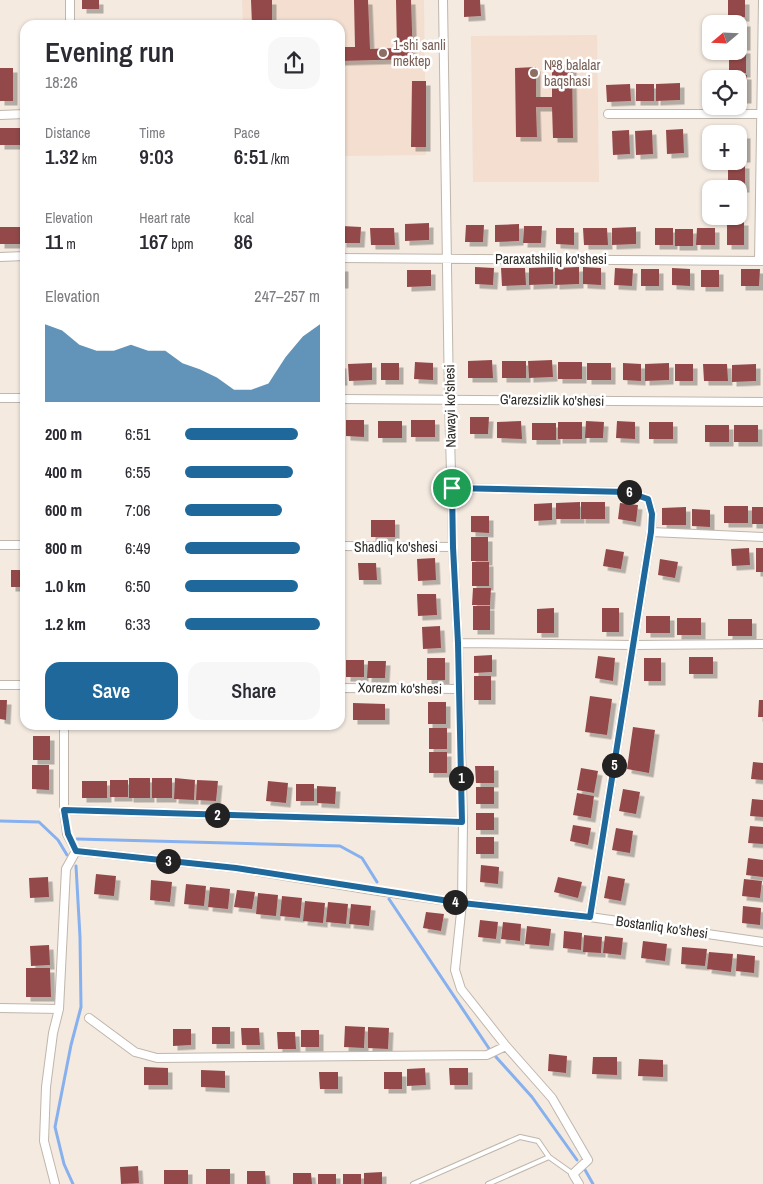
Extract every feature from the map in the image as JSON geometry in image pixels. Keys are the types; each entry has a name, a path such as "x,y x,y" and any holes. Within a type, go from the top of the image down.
{"street":[{"path":"70,0 70,20"},
{"name":"Nawayi ko'shesi","path":"444,0 449,399 458,643 462,822 462,903 455,970 461,989 506,1046 552,1098 588,1160 573,1174"},
{"path":"761,261 763,0"},
{"path":"0,115 20,114"},
{"path":"608,114 762,114"},
{"path":"0,257 20,256"},
{"name":"Paraxatshiliq ko'shesi","path":"345,258 761,261"},
{"path":"0,398 20,398"},
{"name":"G'arezsizlik ko'shesi","path":"345,399 763,402"},
{"path":"452,488 627,492 648,499 652,514 651,532 590,917"},
{"path":"651,532 763,537"},
{"path":"0,545 20,545"},
{"name":"Shadliq ko'shesi","path":"345,546 453,547"},
{"path":"458,643 763,644"},
{"path":"0,685 20,685"},
{"name":"Xorezm ko'shesi","path":"345,688 459,689"},
{"path":"55,1184 44,1141 46,1087 53,1033 59,1009 66,869 76,851 68,834 64,810 64,730"},
{"path":"64,810 462,822"},
{"name":"Bostanliq ko'shesi","path":"76,851 236,868 462,903 590,917 763,942"},
{"path":"0,1008 59,1009"},
{"path":"89,1018 135,1052 157,1058 487,1055 506,1046"},
{"path":"573,1174 580,1184"}],"lane":[{"path":"413,1184 520,1136 538,1141 549,1157 573,1174"},
{"path":"488,1184 549,1157"}],"shaded area":[{"name":"1-shi sanli mektep","path":"242,0 424,0 426,155 345,156 345,20 243,20"},
{"name":"№8 balalar baqshasi","path":"597,35 599,182 473,182 471,36"}],"building":[{"path":"82,0 99,0 99,9 82,9"},
{"path":"251,0 272,0 272,20 252,20"},
{"path":"354,0 368,0 370,49 397,48 396,0 411,0 413,59 345,61 345,47 355,47"},
{"path":"464,0 480,0 481,16 464,17"},
{"path":"728,0 745,0 745,15 728,15"},
{"path":"729,60 746,60 746,70 729,70"},
{"path":"552,65 572,65 573,138 553,138 552,107 536,107 537,137 516,137 515,68 536,67 536,97 552,97"},
{"path":"0,68 13,68 13,101 0,101"},
{"path":"412,81 426,81 426,147 411,147"},
{"path":"680,83 680,100 656,101 656,84"},
{"path":"630,84 631,101 607,102 606,85"},
{"path":"636,84 654,84 654,101 636,101"},
{"path":"0,128 20,128 20,145 0,145"},
{"path":"683,129 684,153 667,154 666,130"},
{"path":"629,130 630,154 613,155 612,131"},
{"path":"652,130 653,154 636,155 635,131"},
{"path":"728,170 745,170 745,180 728,180"},
{"path":"429,223 429,240 405,241 405,224"},
{"path":"519,224 519,241 495,242 495,225"},
{"path":"466,225 484,225 483,242 465,242"},
{"path":"727,225 744,225 744,245 727,245"},
{"path":"345,226 361,227 360,243 345,243"},
{"path":"524,226 542,226 541,243 523,243"},
{"path":"0,227 20,227 20,244 0,244"},
{"path":"636,227 636,244 612,245 612,228"},
{"path":"370,228 394,228 395,245 371,245"},
{"path":"556,228 574,228 574,245 556,244"},
{"path":"583,228 607,228 608,245 584,245"},
{"path":"655,228 673,228 673,245 655,245"},
{"path":"697,228 715,228 715,245 696,245"},
{"path":"675,229 693,229 693,246 675,246"},
{"path":"475,267 494,268 493,285 475,284"},
{"path":"553,267 553,284 529,285 529,268"},
{"path":"579,267 579,284 555,285 555,268"},
{"path":"583,267 601,268 601,285 583,284"},
{"path":"501,268 525,268 526,285 502,286"},
{"path":"615,268 633,269 632,286 614,285"},
{"path":"672,268 690,269 690,286 672,285"},
{"path":"641,269 659,269 659,286 641,286"},
{"path":"741,269 760,269 759,286 741,286"},
{"path":"407,270 431,270 431,286 407,287"},
{"path":"701,270 719,270 719,287 701,287"},
{"path":"492,360 493,378 468,378 468,361"},
{"path":"552,360 553,377 529,378 528,361"},
{"path":"502,361 526,361 526,378 502,378"},
{"path":"415,362 433,363 433,380 414,379"},
{"path":"558,362 582,362 582,379 558,379"},
{"path":"372,363 372,380 349,381 348,364"},
{"path":"381,363 399,363 399,380 381,380"},
{"path":"587,363 611,363 611,380 587,380"},
{"path":"623,363 641,364 641,381 623,380"},
{"path":"669,363 669,380 645,381 645,364"},
{"path":"675,364 693,364 693,381 675,381"},
{"path":"703,364 727,364 728,381 704,381"},
{"path":"756,364 756,381 732,382 732,365"},
{"path":"470,417 489,417 488,434 470,434"},
{"path":"346,420 364,420 364,437 346,436"},
{"path":"411,420 435,420 435,437 411,437"},
{"path":"378,421 402,421 402,438 378,438"},
{"path":"521,421 522,439 497,438 497,422"},
{"path":"586,421 604,422 603,438 585,438"},
{"path":"617,421 635,422 635,439 616,438"},
{"path":"558,422 582,422 582,439 558,439"},
{"path":"649,422 673,422 673,439 649,439"},
{"path":"532,423 556,423 556,440 532,440"},
{"path":"705,425 729,425 729,442 705,442"},
{"path":"734,425 758,425 758,442 734,442"},
{"path":"580,502 580,519 556,519 556,503"},
{"path":"581,502 605,502 605,519 581,519"},
{"path":"552,503 552,520 534,521 534,504"},
{"path":"620,503 638,505 636,522 618,519"},
{"path":"724,506 748,506 748,523 724,523"},
{"path":"686,507 686,525 662,525 662,508"},
{"path":"752,507 763,507 763,524 752,524"},
{"path":"692,509 710,510 710,527 692,526"},
{"path":"471,516 489,516 489,533 471,532"},
{"path":"371,520 395,520 395,537 371,537"},
{"path":"471,537 488,537 488,561 471,561"},
{"path":"749,548 750,565 732,566 731,549"},
{"path":"756,548 763,548 763,572 756,572"},
{"path":"606,549 624,552 621,569 603,566"},
{"path":"435,558 436,580 418,581 417,559"},
{"path":"660,559 678,562 675,578 658,575"},
{"path":"472,562 489,562 489,586 472,586"},
{"path":"358,563 376,563 377,580 359,580"},
{"path":"11,570 20,570 20,587 11,587"},
{"path":"473,588 491,588 490,605 472,605"},
{"path":"417,594 436,594 437,615 418,616"},
{"path":"473,606 490,606 490,630 473,630"},
{"path":"554,608 554,633 537,633 537,609"},
{"path":"602,608 619,608 619,632 602,632"},
{"path":"646,616 670,616 670,633 646,633"},
{"path":"677,618 701,618 701,635 677,635"},
{"path":"728,619 752,619 752,636 728,636"},
{"path":"440,626 441,648 423,649 422,627"},
{"path":"492,655 492,672 474,673 474,656"},
{"path":"598,656 615,658 613,681 595,678"},
{"path":"689,657 713,657 713,674 689,674"},
{"path":"427,658 445,658 445,680 427,680"},
{"path":"644,658 661,658 661,681 644,681"},
{"path":"346,660 364,660 364,677 346,677"},
{"path":"368,661 386,661 385,678 367,678"},
{"path":"474,676 491,676 491,700 474,700"},
{"path":"590,696 612,699 607,735 585,732"},
{"path":"0,700 7,700 6,720 0,719"},
{"path":"759,700 763,700 763,717 758,717"},
{"path":"428,702 446,702 446,724 428,724"},
{"path":"353,703 385,704 385,720 353,720"},
{"path":"633,727 655,730 649,773 627,769"},
{"path":"429,728 447,728 447,749 429,749"},
{"path":"33,736 50,736 50,760 33,760"},
{"path":"429,752 447,752 447,773 429,773"},
{"path":"753,762 763,763 763,780 751,779"},
{"path":"32,765 49,765 49,790 32,789"},
{"path":"475,766 494,766 494,783 476,783"},
{"path":"581,768 598,771 594,793 577,790"},
{"path":"129,778 150,778 150,798 129,798"},
{"path":"152,778 172,778 172,798 152,798"},
{"path":"175,778 195,780 194,800 174,799"},
{"path":"110,780 128,780 128,797 110,797"},
{"path":"197,780 218,781 216,801 196,800"},
{"path":"82,781 107,781 107,798 82,798"},
{"path":"268,781 288,783 286,803 266,801"},
{"path":"296,784 314,784 314,801 296,801"},
{"path":"317,786 336,787 335,804 317,803"},
{"path":"476,787 494,787 494,804 476,804"},
{"path":"623,789 640,792 636,814 619,811"},
{"path":"577,793 594,796 591,818 573,815"},
{"path":"752,799 763,800 763,817 750,816"},
{"path":"476,813 494,813 494,830 476,830"},
{"path":"573,825 591,828 588,845 570,841"},
{"path":"750,826 763,827 763,844 748,843"},
{"path":"616,828 633,831 630,853 612,850"},
{"path":"476,837 494,837 494,854 476,854"},
{"path":"748,858 763,860 763,877 746,875"},
{"path":"481,865 499,867 498,884 480,882"},
{"path":"96,874 116,876 114,896 94,894"},
{"path":"608,876 625,879 621,901 604,898"},
{"path":"48,877 49,897 30,898 29,878"},
{"path":"558,877 582,882 578,898 554,892"},
{"path":"744,879 762,881 760,898 742,896"},
{"path":"151,880 172,882 170,902 150,900"},
{"path":"186,884 206,886 204,906 184,904"},
{"path":"210,887 230,889 228,909 208,907"},
{"path":"237,890 255,892 252,909 234,907"},
{"path":"258,893 278,895 276,916 256,914"},
{"path":"282,896 302,898 300,918 280,916"},
{"path":"305,901 325,903 323,923 303,921"},
{"path":"328,902 348,904 346,924 326,922"},
{"path":"351,904 371,906 369,926 349,924"},
{"path":"743,906 761,908 760,925 742,923"},
{"path":"426,912 444,914 441,931 423,928"},
{"path":"480,920 498,922 496,939 478,937"},
{"path":"503,922 521,924 520,941 501,939"},
{"path":"527,926 551,929 549,946 525,944"},
{"path":"564,931 582,933 581,950 563,948"},
{"path":"584,935 602,937 601,953 583,952"},
{"path":"605,936 623,938 621,955 603,953"},
{"path":"643,941 667,944 665,961 641,958"},
{"path":"49,945 50,965 31,966 30,946"},
{"path":"682,947 707,949 705,966 681,964"},
{"path":"709,952 733,954 731,972 707,969"},
{"path":"737,954 755,956 754,973 736,971"},
{"path":"26,968 50,968 51,997 26,997"},
{"path":"345,1026 365,1027 364,1048 344,1047"},
{"path":"212,1027 230,1027 230,1044 212,1044"},
{"path":"368,1027 389,1028 388,1049 368,1048"},
{"path":"241,1028 259,1028 260,1045 242,1045"},
{"path":"173,1029 191,1029 191,1045 173,1046"},
{"path":"301,1030 319,1030 319,1047 301,1047"},
{"path":"277,1032 295,1032 296,1049 278,1049"},
{"path":"549,1054 567,1056 566,1073 548,1071"},
{"path":"593,1057 617,1057 617,1075 592,1074"},
{"path":"639,1059 663,1060 663,1077 638,1076"},
{"path":"144,1067 168,1068 168,1085 144,1085"},
{"path":"425,1068 426,1085 407,1086 407,1069"},
{"path":"449,1068 468,1068 468,1085 450,1085"},
{"path":"201,1070 225,1071 225,1088 201,1087"},
{"path":"319,1072 338,1072 338,1089 320,1089"},
{"path":"384,1072 402,1072 402,1089 384,1089"},
{"path":"138,1166 139,1183 121,1184 120,1167"},
{"path":"206,1169 230,1169 230,1184 206,1184"},
{"path":"164,1170 188,1170 188,1184 164,1184"},
{"path":"247,1171 265,1171 266,1184 247,1184"},
{"path":"382,1172 382,1184 364,1184 364,1173"},
{"path":"293,1173 311,1173 312,1184 293,1184"},
{"path":"318,1174 336,1174 336,1184 318,1184"},
{"path":"343,1174 361,1174 361,1184 343,1184"}],"waterway":[{"path":"0,821 39,822 58,840 67,855"},
{"path":"77,839 340,846 362,858 377,882"},
{"path":"73,1184 64,1164 55,1127 71,1045 81,1007 76,866"},
{"path":"389,899 490,1050"},
{"path":"496,1057 532,1097 577,1160"},
{"path":"584,1168 593,1184"}],"place":[{"name":"1-shi sanli mektep","path":"383,53"},
{"name":"№8 balalar baqshasi","path":"534,73"}],"route":[{"path":"452,488 627,492 648,499 652,514 651,532 590,917 462,903 236,868 76,851 68,834 64,810 462,822 452,488"}]}
